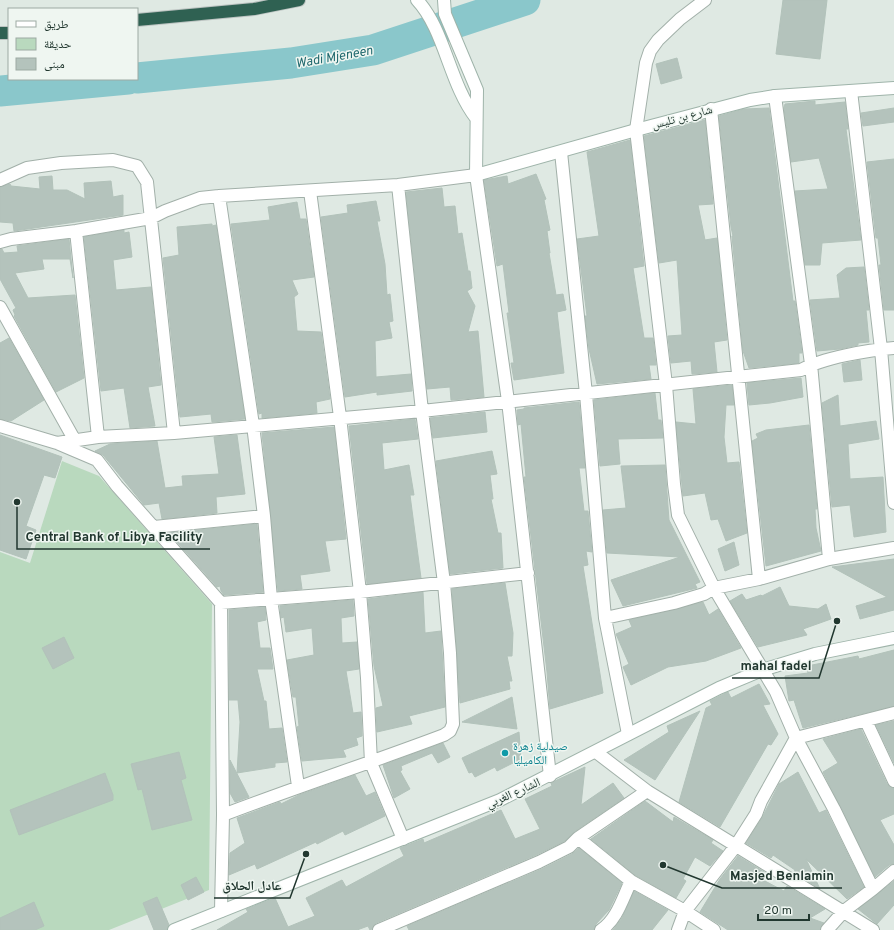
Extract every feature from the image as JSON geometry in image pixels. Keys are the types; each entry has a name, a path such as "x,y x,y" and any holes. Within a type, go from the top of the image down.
{"highway":[{"path":"138,20 254,9 299,0"}],"street":[{"path":"417,0 429,14 461,94 476,118"},
{"path":"444,0 446,14 477,90 476,175 508,400 550,776"},
{"path":"705,0 680,19 658,40 650,51 646,63 636,130 666,385 678,515 714,588 776,692 796,738 834,809 872,890"},
{"name":"شارع بن تليس","path":"0,242 11,239 76,232 151,218 200,198 310,192 398,185 476,175 711,109 775,96 894,88"},
{"path":"851,91 881,349 894,503"},
{"path":"775,96 811,364 829,559"},
{"path":"711,109 759,579"},
{"path":"561,152 586,394 605,618 628,734"},
{"path":"0,180 27,168 61,163 113,160 136,166 147,182 174,433"},
{"path":"223,815 298,786 371,763 444,735 450,731 453,724 450,653 444,583 422,411 398,185"},
{"path":"310,192 340,417 360,592 367,678 371,763 402,839"},
{"path":"219,196 253,425 264,516 271,599 298,786"},
{"path":"76,232 98,437"},
{"path":"0,307 74,439"},
{"path":"57,443 74,439 174,433 340,417 422,411 508,400 586,394 800,370 811,364 881,349 894,348"},
{"path":"0,426 57,443 97,460 221,603 223,815 222,911"},
{"path":"154,527 264,516"},
{"path":"605,618 674,603 704,594 714,588 759,579 829,559 894,548"},
{"path":"221,603 360,592 528,573"},
{"name":"الشارع الغربي","path":"174,930 500,800 550,776 628,734 719,688 762,670 815,654 894,638"},
{"path":"678,930 685,911 735,847 756,814 760,800 796,738 894,713"},
{"path":"866,721 894,781"},
{"path":"596,752 647,791 735,847 844,911 873,930"},
{"path":"379,930 539,862 569,847 578,838 647,791"},
{"path":"578,838 631,881 685,911 714,930"},
{"path":"827,930 844,911 894,871"},
{"path":"601,930 608,926 631,881"}],"green space":[{"path":"62,461 99,476 212,604 209,890 109,930 0,930 0,552 30,563"}],"building":[{"path":"783,0 827,0 820,59 776,54"},
{"path":"677,58 682,78 661,84 656,64"},
{"path":"815,101 815,105 845,102 848,129 846,129 861,240 822,243 820,265 805,265 795,191 828,189 819,158 791,162 784,108 785,104"},
{"path":"769,108 793,301 795,301 802,353 799,353 799,363 749,368 743,351 733,236 719,116 744,109"},
{"path":"894,108 894,122 863,126 861,113"},
{"path":"705,120 713,204 698,205 705,240 717,238 727,340 714,342 717,372 692,374 691,361 671,363 668,336 682,335 677,260 659,263 644,136"},
{"path":"630,140 644,266 633,268 644,338 653,338 656,365 649,365 651,379 597,384 589,349 585,316 587,316 577,239 599,236 587,152"},
{"path":"894,159 894,310 884,310 879,265 881,265 878,238 876,238 867,162"},
{"path":"536,174 546,199 544,200 550,230 547,231 549,253 556,295 563,294 566,310 557,312 564,373 514,380 511,363 514,363 507,313 509,313 503,264 497,266 484,180 507,176 508,184"},
{"path":"52,176 53,190 67,190 85,199 84,183 111,181 113,197 123,195 123,215 14,231 13,223 0,222 0,187 10,184 11,186 40,189 39,177"},
{"path":"442,188 444,207 455,206 458,234 462,233 468,271 470,271 472,288 467,291 475,306 468,332 478,331 484,397 451,400 450,387 427,389 406,192"},
{"path":"376,201 380,221 377,221 385,264 387,295 390,294 393,321 389,322 392,338 375,341 376,377 411,374 412,391 377,395 377,392 345,397 321,217 348,213 347,205"},
{"path":"297,202 300,219 306,219 314,277 292,280 298,294 294,297 297,331 321,332 330,399 316,402 317,413 262,418 262,413 259,414 231,224 270,220 268,207"},
{"path":"212,224 212,226 216,225 245,419 212,422 211,414 180,417 163,258 179,255 177,227"},
{"path":"124,230 124,233 129,232 132,257 113,260 116,290 151,287 161,385 148,387 155,426 130,428 124,388 101,391 84,237"},
{"path":"69,239 73,278 70,259 42,259 44,269 15,273 28,298 75,295 84,378 56,392 14,316 13,310 16,308 0,279 0,249 2,249 4,253 18,252 17,246"},
{"path":"864,267 869,310 866,310 869,342 858,343 858,345 840,349 817,351 810,300 840,298 837,275 846,268"},
{"path":"9,338 44,400 11,421 0,419 0,343"},
{"path":"860,360 862,380 844,382 842,364"},
{"path":"801,378 803,397 749,405 747,383"},
{"path":"732,385 734,405 726,405 724,437 727,463 739,462 747,533 726,541 718,519 711,520 705,493 683,496 676,422 696,424 693,389"},
{"path":"655,393 658,420 661,420 663,438 618,439 620,464 600,466 594,400"},
{"path":"838,395 840,426 876,421 879,439 848,444 850,479 883,477 886,532 854,537 850,505 832,507 822,403"},
{"path":"579,402 585,468 579,468 584,511 588,511 592,552 586,551 588,565 583,566 603,693 550,709 524,477 526,477 521,424 518,425 517,410"},
{"path":"485,412 487,432 433,438 430,418"},
{"path":"415,419 418,439 382,443 384,470 409,465 414,495 410,495 421,578 367,584 349,426"},
{"path":"809,425 817,509 815,509 816,528 821,551 766,566 752,441 758,438 756,434 766,430"},
{"path":"334,427 346,539 325,541 330,571 300,575 302,589 278,591 262,433"},
{"path":"0,435 62,457 55,478 44,475 26,526 36,530 26,559 0,550"},
{"path":"237,435 245,494 216,497 217,513 162,519 159,503 144,505 103,455 95,451 110,444 157,441 165,488 183,486 182,476 219,474 214,437"},
{"path":"492,451 497,474 490,475 493,499 491,499 498,533 501,533 503,568 450,574 436,461"},
{"path":"665,465 669,520 700,582 695,584 697,588 623,606 611,580 680,557 607,553 603,510 626,508 621,466"},
{"path":"257,524 263,592 224,595 220,586 217,587 169,533"},
{"path":"734,542 739,565 725,571 718,549"},
{"path":"894,559 894,610 860,619 856,606 887,597 832,567"},
{"path":"505,583 513,633 512,656 507,656 512,681 509,681 510,689 460,703 452,589"},
{"path":"780,587 789,606 818,609 826,604 831,619 803,629 807,635 758,647 730,601 742,594 746,600 761,595 762,596"},
{"path":"423,592 425,633 441,631 445,707 409,716 412,724 377,732 376,708 383,706 374,666 368,599"},
{"path":"353,600 354,616 341,618 342,643 357,642 359,669 346,671 353,713 361,712 362,736 356,738 358,745 343,750 346,757 302,761 297,727 299,726 296,697 293,697 287,660 314,655 312,628 286,632 284,617 281,618 280,606"},
{"path":"703,602 709,615 718,609 741,648 706,661 668,667 631,685 623,667 629,664 616,634 632,627 629,620"},
{"path":"265,607 266,620 257,622 260,648 270,648 273,669 257,669 264,701 266,701 269,729 282,728 287,762 275,763 275,767 237,773 240,722 238,700 229,700 229,610"},
{"path":"64,637 74,658 53,669 42,648"},
{"path":"894,650 894,706 803,728 794,700 789,701 785,676 808,673 807,666 858,656 859,659"},
{"path":"759,684 770,704 763,705 778,734 771,745 768,744 720,827 679,802 706,708 712,705 710,701 728,692 731,698"},
{"path":"512,697 517,729 462,722"},
{"path":"700,711 655,780 624,760 669,732 667,726"},
{"path":"894,721 894,763 876,725"},
{"path":"861,729 887,784 894,788 894,814 880,820 894,845 894,864 889,865 875,877 823,772 838,763 823,739"},
{"path":"519,732 521,759 497,771 495,767 475,777 472,772 469,773 462,758"},
{"path":"443,743 450,757 438,763 432,753 401,766 402,770 400,771 410,789 394,798 383,765"},
{"path":"179,752 186,778 181,780 192,820 152,830 142,789 138,790 131,764"},
{"path":"230,760 249,797 235,802 230,793"},
{"path":"585,767 581,805 613,783 624,798 574,832 565,841 536,855 376,923 370,930 368,926 357,930 217,930 248,912 246,909 275,898 288,927 315,916 306,898 342,880 346,887 404,856 400,848 423,839 424,843 501,810 515,839 540,829 525,799 552,786 551,783"},
{"path":"798,772 819,813 826,810 864,887 847,899 806,859 820,889 794,872 795,870 773,855 771,858 746,843 762,818 779,784"},
{"path":"105,773 113,795 113,800 19,835 10,810"},
{"path":"355,775 366,796 375,792 385,816 345,835 343,831 317,844 316,842 257,869 255,864 229,875 230,853 245,843 237,818 280,802 281,804 299,795"},
{"path":"645,801 673,822 674,817 713,840 711,843 723,851 710,866 695,857 683,879 686,881 676,898 635,875 591,839"},
{"path":"579,848 622,883 609,910 596,924 594,930 409,930 407,926 542,869 572,854"},
{"path":"738,856 764,872 761,879 784,891 787,886 825,909 810,918 824,923 820,930 728,930 700,912 720,879"},
{"path":"196,877 204,892 188,900 181,885"},
{"path":"894,881 894,905 877,924 858,909"},
{"path":"634,891 668,910 652,930 613,930 622,918"},
{"path":"157,897 169,925 167,930 154,930 143,903"},
{"path":"34,902 44,926 35,930 0,930 0,918"}],"waterway":[{"name":"Wadi Mjeneen","path":"138,78 291,63 373,50 525,0"},
{"name":"Wadi Mjeneen","path":"0,91 117,80"}],"place":[{"name":"Central Bank of Libya Facility","path":"17,502"},
{"name":"mahal fadel","path":"837,621"},
{"name":"صيدلية زهرة الكاميليا","path":"505,753"},
{"name":"عادل الحلاق","path":"306,854"},
{"name":"Masjed Benlamin","path":"663,865"}]}
